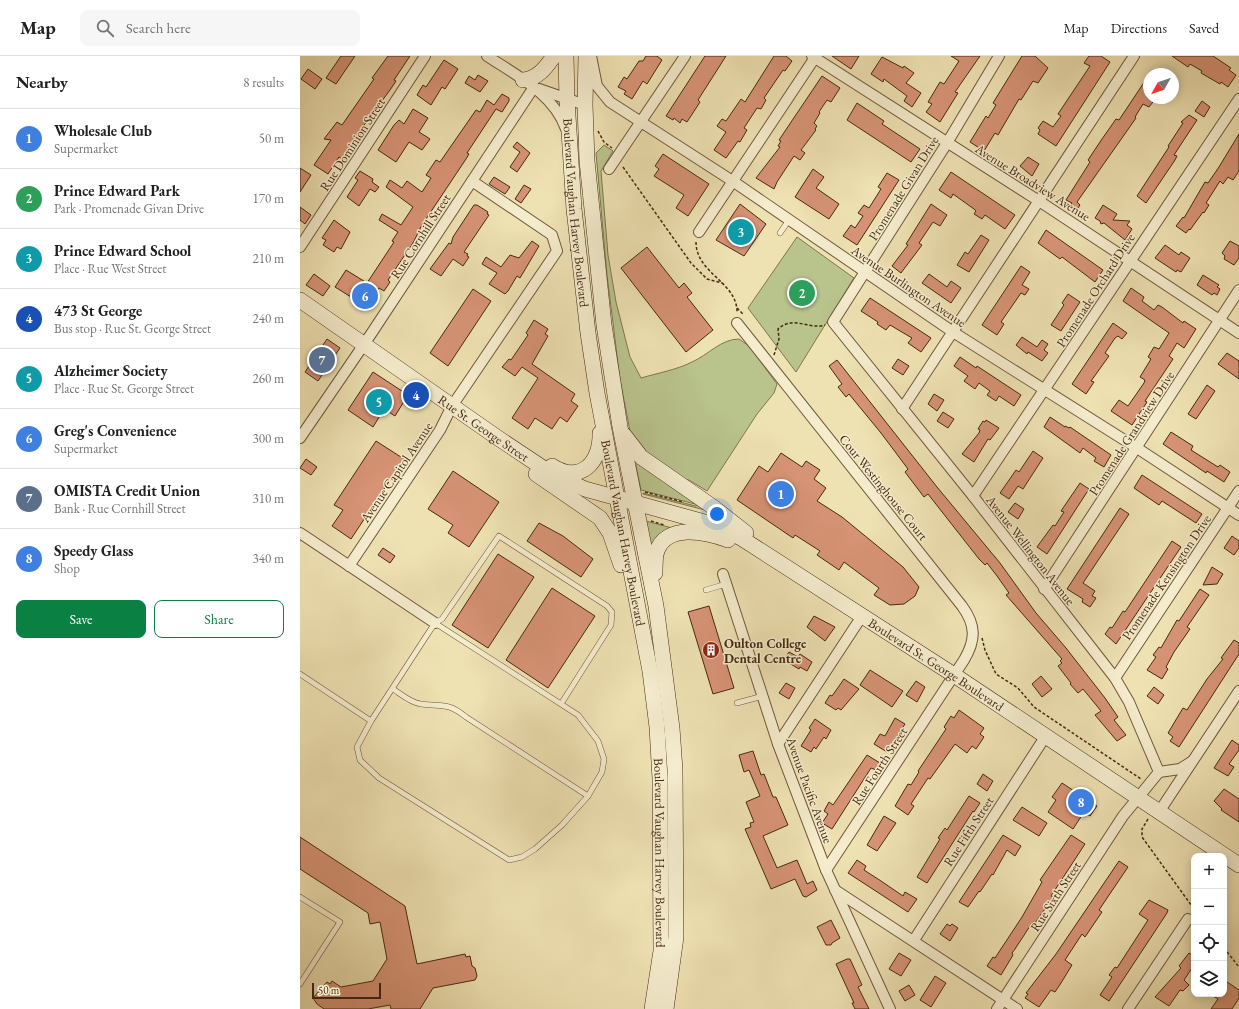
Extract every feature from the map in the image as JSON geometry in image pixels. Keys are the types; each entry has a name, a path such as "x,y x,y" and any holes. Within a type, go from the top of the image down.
{"main road":[{"path":"528,83 530,79 536,76 554,56"},
{"name":"Boulevard Vaughan Harvey Boulevard","path":"566,56 569,138 580,269 597,393 650,671 659,750 660,951 652,1009"},
{"name":"Boulevard Vaughan Harvey Boulevard","path":"586,56 585,105 587,161 604,325 620,427 638,497 656,606 667,683 675,770 676,937 666,1009"},
{"name":"Rue St. George Street","path":"300,300 498,438 569,483 617,498"},
{"path":"498,438 522,449 561,471 575,472 584,469 594,461 600,449 597,393"},
{"path":"620,427 632,448 641,457 714,507 810,582"},
{"path":"498,438 532,471 592,512 605,525 617,549 650,671"},
{"name":"Boulevard St. George Boulevard","path":"617,498 638,497 719,527 741,538 954,675 1239,865"},
{"path":"656,606 656,554 666,539 684,532 701,533 722,538 810,582"}],"street":[{"name":"Rue Dominion Street","path":"300,247 425,56"},
{"path":"487,56 528,83 567,100 585,105"},
{"name":"Avenue Burlington Avenue","path":"592,56 597,86 610,102 734,182 953,332 1137,448 1239,515"},
{"path":"609,170 686,56"},
{"path":"699,232 734,182 814,56"},
{"name":"Avenue Broadview Avenue","path":"814,56 1130,260 1239,333"},
{"name":"Promenade Givan Drive","path":"833,322 947,143 999,56"},
{"path":"902,409 1134,56"},
{"path":"528,83 560,115 569,138"},
{"name":"Rue Cornhill Street","path":"300,438 364,345 472,181 528,83"},
{"name":"Promenade Orchard Drive","path":"973,496 1239,99"},
{"name":"Avenue Capitol Avenue","path":"349,566 440,430 452,406 557,251 552,235 472,181"},
{"name":"Promenade Grandview Drive","path":"1044,589 1239,290"},
{"name":"Avenue Wellington Avenue","path":"833,322 973,496 1044,589 1115,678 1129,702 1159,772"},
{"name":"Cour Westinghouse Court","path":"737,323 967,612 973,624 974,637 970,649 954,675"},
{"name":"Promenade Kensington Drive","path":"1115,678 1239,491"},
{"path":"300,533 435,623"},
{"name":"Avenue Pacific Avenue","path":"723,574 778,744 826,870 890,1009"},
{"path":"778,744 862,616"},
{"name":"Rue Fourth Street","path":"826,870 954,675"},
{"path":"1157,811 1193,761 1239,691"},
{"name":"Rue Fifth Street","path":"914,940 1045,737"},
{"path":"1137,798 1159,772 1180,769 1193,761"},
{"name":"Rue Sixth Street","path":"997,1009 1123,816 1137,798"},
{"path":"835,890 914,940 1017,1009"},
{"path":"1128,1009 1188,919"}],"lane":[{"path":"780,233 789,220"},
{"path":"435,623 578,715 598,741 604,759 602,772 588,796 562,825 535,850 522,857 509,860 379,778 360,760 357,747 371,720 435,623 442,619 499,536 607,606 612,612 611,625 561,704"},
{"path":"706,590 726,584"},
{"path":"300,674 371,720"},
{"path":"393,688 409,699 420,704 434,704 453,707 588,796"},
{"path":"737,703 763,696"},
{"path":"300,897 340,922 300,984"}],"path":[{"path":"596,128 604,142 614,149 623,167 691,263 706,279 722,283"},
{"path":"699,232 696,242 697,252 711,273 736,299 737,308"},
{"path":"768,362 776,350 778,328 796,322 819,326 833,322"},
{"path":"638,497 688,503"},
{"path":"648,520 667,525"},
{"path":"1157,811 1142,828 1142,837 1191,905"},
{"path":"1227,952 1239,967"}],"green space":[{"path":"604,145 613,151 601,171 608,255 616,302 630,357 641,378 686,365 698,359 720,344 739,339 749,346 777,384 774,393 757,414 707,491 689,480 684,479 644,452 630,431 620,379 607,275 596,153"},
{"path":"797,237 854,278 796,372 748,308"},
{"path":"639,461 697,501 695,504 641,490 636,466"},
{"path":"643,494 696,506 698,502 705,510"},
{"path":"646,521 672,528 651,546"}],"building":[{"path":"341,56 355,56 336,84 326,78"},
{"path":"388,56 410,56 394,80 396,81 390,90 359,132 361,134 345,161 339,157 328,174 314,165 331,140 324,139 337,122 342,125"},
{"path":"646,56 657,56 662,60 647,84 643,81 632,99 624,94 626,91 618,87 624,77 627,79 639,61 643,61"},
{"path":"705,56 726,56 698,100 700,102 687,122 682,119 680,123 674,118 673,120 666,116"},
{"path":"774,56 786,56 792,61 785,71 783,70 764,98 766,100 761,109 757,108 744,128 747,130 740,142 738,141 726,158 714,150 726,132 717,126 722,119 726,121 741,99 745,102"},
{"path":"832,56 859,56 851,69"},
{"path":"951,56 980,56 955,92 958,93 940,122 926,112 932,104 928,102 940,82 944,84 959,61"},
{"path":"1022,56 1035,56 1048,68 1038,83 1033,81 1021,100 1019,99 998,135 995,133 984,151 970,142 986,116 988,118 996,105 993,103"},
{"path":"1089,56 1101,56 1110,62 1056,146 1038,134 1040,130 1038,128 1043,121 1053,127 1061,116 1058,114 1090,66 1084,63"},
{"path":"1172,56 1213,56 1231,68 1229,70 1236,75 1228,87 1221,82 1220,84 1201,73 1202,71 1190,64 1188,67"},
{"path":"882,57 903,68 904,66 914,73 906,83 921,93 912,107 904,101 907,96 884,79 883,82 871,74"},
{"path":"444,60 458,69 445,89 442,87 431,105 417,95 423,85 426,87"},
{"path":"308,69 322,79 315,89 301,79"},
{"path":"478,75 488,81 480,92 465,83 469,76 475,80"},
{"path":"822,76 840,88 831,102 827,100 819,112 820,113 814,123 817,126 815,129 816,130 801,150 805,153 800,160 794,156 774,189 756,178 780,147 778,146 781,141 779,140"},
{"path":"1143,84 1143,104 1135,117 1136,118 1077,202 1080,205 1076,211 1069,207 1072,203 1066,200 1090,162 1088,160 1116,119 1119,120"},
{"path":"502,94 509,98 509,101 502,112 496,109 467,153 469,154 466,159 422,225 413,243 388,280 390,282 384,291 379,288 367,307 335,287 346,270 367,283 394,242 392,241 398,232 379,220 382,214 401,225 413,207 386,187 390,180 402,188 407,181 422,192 431,178 426,175 436,160 440,162 476,110 480,112 487,100 494,105"},
{"path":"1202,101 1210,107 1204,117 1195,111"},
{"path":"857,103 884,121 882,124 920,149 911,162 847,120"},
{"path":"1143,104 1151,104 1149,107"},
{"path":"413,109 428,118 419,132 430,139 422,150 409,142 396,162 378,150 394,125 399,120 404,124"},
{"path":"1189,115 1197,120 1174,155 1177,156 1175,160 1146,203 1137,196 1169,147 1168,146 1183,123 1181,122"},
{"path":"1239,134 1239,171 1233,180 1228,177 1223,184 1220,181 1206,203 1209,205 1204,213 1203,212 1190,230 1189,229 1186,233 1176,226 1183,217 1184,218 1205,182 1208,183 1219,167"},
{"path":"517,142 530,153 517,172 510,167 520,152 513,147"},
{"path":"663,154 709,184 688,216 676,208 684,195 654,176 659,169 655,166"},
{"path":"1028,157 1039,164 1032,176 1020,166"},
{"path":"300,168 311,175 300,192"},
{"path":"813,169 824,177 816,188 839,204 829,219 795,197"},
{"path":"360,171 373,179 372,182 379,187 375,192 370,189 359,206 347,197 358,180 355,178"},
{"path":"951,172 1015,215 1005,229 985,215 982,219 974,214 976,211 974,209 953,194 951,198 939,190"},
{"path":"887,173 899,180 857,245 843,236 851,225 855,228 863,216 858,213 864,205 869,208 881,189 878,187"},
{"path":"494,177 510,187 505,194 489,184"},
{"path":"524,185 531,189 521,203 515,199"},
{"path":"740,204 766,224 744,256 716,240"},
{"path":"931,204 947,215 940,226 933,222 919,243 922,245 901,273 892,266 908,245 906,244"},
{"path":"474,205 477,205 488,212 487,214 489,215 464,252 468,254 467,256 469,257 463,266 453,259 441,276 430,269 449,243 451,244 453,237"},
{"path":"1103,205 1117,214 1113,220 1130,221 1127,225 1132,229 1125,240 1104,223 1101,224 1100,221 1095,218"},
{"path":"300,207 311,215 305,224 300,220"},
{"path":"334,220 350,232 341,249 337,247 334,252 323,245 326,240 322,238"},
{"path":"1046,230 1103,270 1095,282 1062,257 1060,259 1038,243"},
{"path":"981,235 989,240 969,272 957,265 965,252 968,254"},
{"path":"532,241 539,246 520,278 517,276 505,294 489,284 497,273 482,264 486,257 501,267 510,255 519,258"},
{"path":"1230,241 1239,246 1239,258 1234,265 1224,259 1225,256 1222,253"},
{"path":"1165,245 1179,255 1181,252 1190,258 1181,272 1177,270 1176,272 1155,258"},
{"path":"647,247 679,288 684,283 692,293 687,297 713,330 686,352 621,268"},
{"path":"1021,266 1030,272 1022,285 1029,289 1025,295 1021,293 1001,322 1004,324 997,335 982,325"},
{"path":"314,274 330,286 323,296 306,285"},
{"path":"929,274 947,287 951,281 961,288 951,303 922,283"},
{"path":"1203,275 1219,285 1217,287 1220,289 1217,295 1214,293 1212,295 1197,285"},
{"path":"1131,288 1144,297 1142,301 1154,310 1158,305 1183,323 1184,321 1196,329 1184,348 1177,343 1169,356 1173,359 1145,401 1147,402 1132,425 1111,411 1119,400 1128,406 1144,383 1145,380 1140,377 1151,359 1148,357 1154,347 1159,349 1169,333 1123,301"},
{"path":"473,289 491,301 448,366 430,353"},
{"path":"1068,294 1080,302 1061,331 1051,325 1064,305 1062,303"},
{"path":"870,298 931,338 921,352 908,343 912,338 890,325 886,330 877,324 878,322 861,311"},
{"path":"534,320 548,329 545,334 548,336 532,364 575,394 571,401 578,406 567,422 560,417 552,429 535,418 528,429 512,418 538,378 522,367 515,376 502,367 509,359 511,360 528,335 526,333"},
{"path":"1113,323 1127,333 1122,339 1118,336 1115,338 1105,353 1109,356 1091,381 1094,382 1086,394 1072,384"},
{"path":"1022,337 1037,347 1042,340 1048,344 1044,350 1048,353 1042,361 1028,352 1027,354 1016,345"},
{"path":"327,339 340,348 318,381 305,372"},
{"path":"1227,353 1239,361 1239,379 1218,364"},
{"path":"960,357 976,368 977,366 1021,395 1014,406 999,396 996,401 987,395 990,391 979,383 975,389 964,381 968,376 954,366"},
{"path":"898,359 909,366 903,375 892,368"},
{"path":"837,360 937,487 1000,563 1036,613 1066,648 1105,698 1118,717 1114,720 1126,735 1117,741 1095,715 1101,711 1083,689 1078,693 1070,684 1071,683 1058,666 1062,663 1060,661 1062,659 1006,595 1009,593 987,563 985,565 979,559 928,494 924,497 905,472 908,469 881,433 849,394 846,397 838,387 842,384 829,366"},
{"path":"373,372 408,395 395,416 384,409 373,427 348,410"},
{"path":"1207,385 1215,391 1196,419 1188,414"},
{"path":"934,394 944,400 937,411 928,404"},
{"path":"943,412 954,419 948,428 937,421"},
{"path":"1050,417 1065,427 1070,427 1111,455 1104,467 1094,461 1096,458 1083,448 1080,453 1044,427"},
{"path":"986,420 999,428 990,440 988,439 974,462 962,454 979,433 980,430 978,429 983,421 985,422"},
{"path":"1171,432 1193,446 1191,450 1218,467 1220,465 1230,472 1224,482 1207,471 1206,473 1163,444"},
{"path":"376,441 404,459 351,539 332,526 343,510 334,505"},
{"path":"1033,451 1043,458 1023,489 1018,486 1009,499 1000,493 1016,470 1019,472"},
{"path":"781,453 802,467 806,461 820,470 814,479 826,488 817,501 842,517 903,567 919,587 915,596 904,604 890,605 874,595 879,588 844,562 839,570 817,555 820,551 795,535 793,538 737,500 759,466 768,472"},
{"path":"306,459 317,467 311,475 300,468"},
{"path":"453,471 499,502 469,547 448,533 453,525 428,509"},
{"path":"1142,475 1202,514 1196,523 1162,501 1159,505 1134,488"},
{"path":"1080,483 1089,489 1047,554 1037,547 1053,525 1055,526 1064,512 1061,511"},
{"path":"1015,503 1024,509 1018,519 1008,512"},
{"path":"1120,508 1129,514 1083,583 1095,591 1092,596 1096,598 1090,607 1082,602 1083,599 1067,589"},
{"path":"539,523 563,536 593,559 581,577 527,541"},
{"path":"1232,536 1239,541 1239,548 1234,555 1224,548"},
{"path":"1172,541 1181,547 1116,644 1105,634 1110,627 1112,628 1123,611 1125,612"},
{"path":"383,548 395,556 390,563 378,555"},
{"path":"498,554 534,577 488,648 452,625"},
{"path":"1212,567 1223,574 1217,584 1203,585"},
{"path":"552,588 595,616 548,688 506,660"},
{"path":"1200,589 1209,595 1187,627 1190,629 1174,652 1166,667 1168,669 1162,679 1147,670 1156,657 1153,655 1159,647 1161,648 1177,620 1179,621"},
{"name":"Oulton College Dental Centre","path":"709,606 734,688 713,694 688,612"},
{"path":"814,616 835,627 825,641 807,627"},
{"path":"1234,640 1239,643 1239,654 1179,747 1170,741 1173,737 1168,733 1183,708 1187,710 1207,679 1223,659 1221,658"},
{"path":"789,652 798,657 800,654 812,662 807,671 800,667 799,669 784,660"},
{"path":"870,670 903,691 892,707 860,685"},
{"path":"1041,676 1052,689 1042,697 1032,684"},
{"path":"844,679 859,689 841,710 838,708 836,710 825,703"},
{"path":"916,681 925,687 917,702 906,695"},
{"path":"786,683 795,688 789,699 779,693"},
{"path":"1154,687 1164,695 1158,704 1147,696"},
{"path":"959,710 984,728 980,734 984,737 976,749 972,746 967,753 955,744 930,779 928,778 911,804 914,806 908,815 895,806 908,784 911,785 919,772 918,771 946,729 944,727 951,716 954,718"},
{"path":"895,718 905,724 887,752 874,744 880,734 885,736"},
{"path":"815,719 831,730 826,739 824,737 816,749 814,747 811,752 801,746 811,730 809,728"},
{"path":"1232,740 1239,745 1239,750 1229,764 1234,767 1228,776 1214,768"},
{"path":"753,751 761,775 764,774 773,797 776,797 788,825 763,836 777,868 797,860 807,884 813,881 817,890 806,897 803,896 795,879 771,889 745,829 751,827 750,823 754,822 746,802 760,796 749,770 744,772 739,755"},
{"path":"867,755 880,763 876,770 871,768 832,829 822,823 828,814 824,811 829,802 833,805"},
{"path":"983,774 993,781 987,791 977,784"},
{"path":"1062,783 1097,806 1090,816 1084,812 1073,829 1048,812 1056,800 1052,797"},
{"path":"1224,789 1239,799 1239,822 1221,810 1222,809 1214,801"},
{"path":"969,796 980,803 974,812 973,811 927,883 917,877 940,839 938,838 945,828 947,830"},
{"path":"1022,807 1047,823 1039,836 1013,820"},
{"path":"884,816 896,823 877,851 867,845"},
{"path":"1003,835 1021,846 1015,856 1007,850 993,875 992,874 968,907 959,902"},
{"path":"1071,835 1085,844 1051,896 1053,897 1047,906 1035,923 1032,923 1012,953 1013,955 1001,975 987,966 993,957 995,958 1022,917 1042,882 1040,880"},
{"path":"300,837 405,906 417,964 465,954 466,957 470,956 472,966 475,968 477,976 475,980 433,988 420,1009 391,1009 390,1005 368,1009 324,1009 317,1004 313,998 327,982 330,984 332,981 341,987 373,981 387,959 380,922 370,924 368,913 300,869"},
{"path":"857,860 866,866 864,870 903,896 905,892 917,899 908,912 848,873"},
{"path":"1119,861 1128,867 1099,910 1102,912 1085,937 1082,934 1065,960 1072,965 1061,983 1055,992 1051,990 1039,1007 1025,998 1028,994 1026,993 1056,954"},
{"path":"1149,900 1168,910 1167,913 1109,1001 1100,995 1112,977 1109,975 1115,967 1117,968 1148,920 1139,914"},
{"path":"831,920 840,938 831,945 826,945 817,927"},
{"path":"947,924 950,926 952,924 958,928 950,941 940,934"},
{"path":"899,953 911,960 901,976 889,969"},
{"path":"1189,953 1191,954 1191,970 1184,980 1189,985 1183,991 1180,990 1169,1006 1155,997 1181,968 1179,966"},
{"path":"850,959 862,985 858,987 869,1009 855,1009 852,1003 854,1003 836,964"},
{"path":"935,976 946,983 931,1007 920,1000"},
{"path":"1227,982 1239,990 1239,998 1232,1009 1211,1009 1218,999 1215,997 1227,997"},
{"path":"909,985 915,995 905,1001 899,991"}],"place":[{"name":"Prince Edward School","path":"741,232"},
{"name":"Prince Edward Park","path":"802,293"},
{"name":"Greg's Convenience","path":"365,296"},
{"name":"OMISTA Credit Union","path":"322,360"},
{"name":"473 St George","path":"416,395"},
{"name":"Alzheimer Society","path":"379,402"},
{"name":"Wholesale Club","path":"781,494"},
{"name":"Oulton College Dental Centre","path":"711,650"},
{"name":"Speedy Glass","path":"1081,802"}]}
